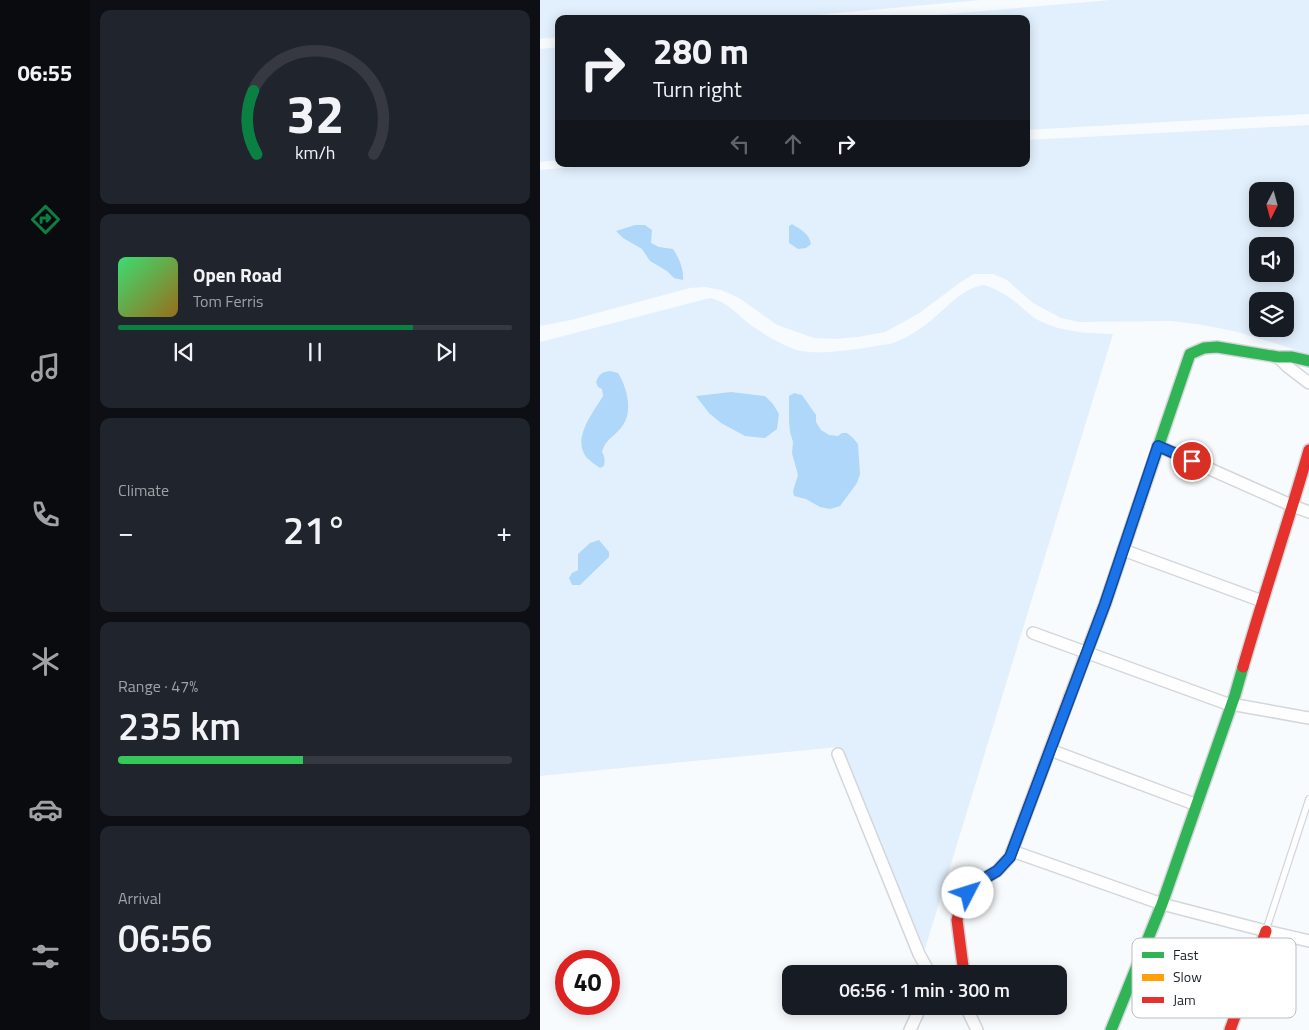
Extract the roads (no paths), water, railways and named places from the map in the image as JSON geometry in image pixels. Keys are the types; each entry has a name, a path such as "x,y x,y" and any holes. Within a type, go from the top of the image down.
{"street":[{"path":"963,965 957,920 961,904 968,893 980,881 997,871 1010,857 1105,604 1190,354 1204,348 1217,347 1309,361"},
{"path":"1278,357 1309,383"},
{"path":"1158,446 1309,512"},
{"path":"1148,938 1232,704 1309,450"},
{"path":"1123,550 1262,602"},
{"path":"1033,633 1225,703 1309,718"},
{"path":"1050,750 1197,805"},
{"path":"838,754 925,965"},
{"path":"1012,851 1162,904 1309,941"},
{"path":"1263,938 1266,931"},
{"path":"1111,1030 1132,978"},
{"path":"910,1030 916,1015"},
{"path":"970,1015 977,1030"},
{"path":"1230,1030 1234,1018"}],"lane":[{"path":"1266,931 1309,799"}],"water":[{"path":"792,224 808,237 811,244 806,248 798,249 789,243 789,226"},
{"path":"635,225 645,225 652,230 651,243 659,247 673,249 681,264 683,280 674,278 667,271 650,261 642,249 623,238 616,231"},
{"path":"610,371 618,373 624,385 628,399 628,413 623,425 608,440 604,447 602,452 604,466 600,468 587,458 581,443 585,426 603,396 602,389 598,387 596,382 598,377"},
{"path":"731,392 765,396 779,414 777,429 765,438 745,436 721,423 709,413 696,396"},
{"path":"794,393 802,395 816,415 816,422 821,430 829,435 838,436 842,433 847,433 858,444 860,474 857,483 840,506 830,509 820,507 806,499 794,496 793,491 798,475 792,453 793,442 789,421 789,396"},
{"path":"599,540 609,552 609,557 580,585 572,585 569,578 572,573 578,570 578,554 590,543"}]}
